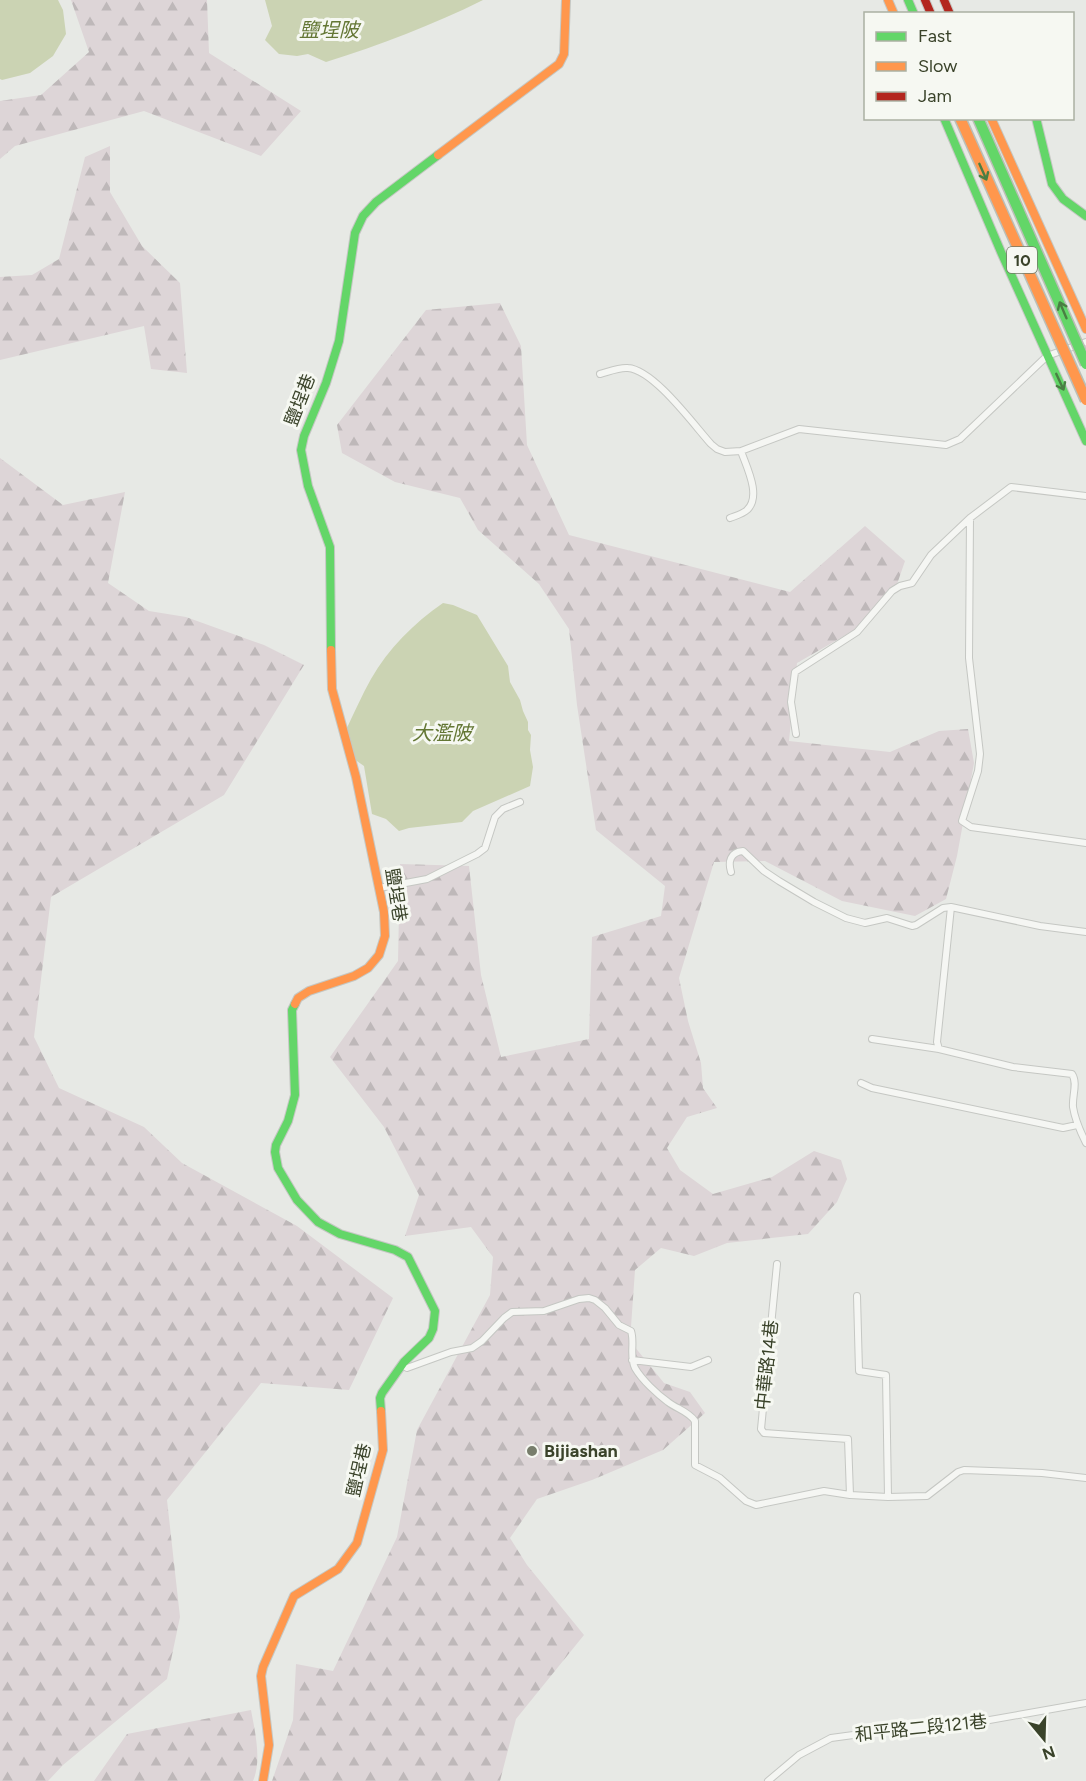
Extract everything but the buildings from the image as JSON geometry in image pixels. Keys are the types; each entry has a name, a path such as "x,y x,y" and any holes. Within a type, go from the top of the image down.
{"main road":[{"name":"鹽埕巷","path":"263,1781 268,1744 261,1689 262,1667 294,1596 338,1569 357,1543 383,1450 380,1398 404,1362 429,1338 435,1319 433,1303 412,1262 402,1253 340,1234 318,1222 291,1191 278,1168 275,1152 296,1095 292,1010 294,1002 300,996 320,986 359,974 369,968 376,958 385,934 384,912 356,777 332,689 330,547 306,476 301,450 339,341 351,252 355,233 363,216 376,202 411,178 559,64 564,54 566,0"},
{"path":"945,120 1086,441"},
{"name":"10","path":"961,120 1086,400"},
{"name":"10","path":"979,120 1086,364"},
{"path":"992,120 1086,329"},
{"path":"1037,120 1041,129 1048,176 1057,193 1086,216"}],"street":[{"path":"600,374 627,368 643,372 717,449 741,451 799,429 946,445 954,443 1047,356 1086,342"},
{"path":"730,518 746,511 753,500 751,480 741,451"},
{"path":"796,734 791,702 795,672 857,632 895,588 912,583 931,555 970,518 1011,487 1086,496"},
{"path":"970,518 969,658 980,754 978,771 962,821 971,827 1086,843"},
{"path":"379,888 427,879 477,854 485,848 495,817 503,809 520,802"},
{"path":"731,872 730,859 743,851 764,871 814,902 846,918 865,923 887,918 912,926 943,908 951,907 1040,926 1086,932"},
{"path":"939,1048 937,1042 951,907"},
{"path":"872,1039 939,1048 1013,1067 1072,1074 1075,1081 1073,1106 1077,1125 1086,1143"},
{"path":"861,1083 872,1088 1063,1128 1077,1125"},
{"name":"中華路14巷","path":"777,1264 761,1429 764,1433 848,1439 850,1495"},
{"path":"857,1296 860,1371 886,1375 888,1497"},
{"path":"404,1362 406,1368 451,1352 472,1348 512,1312 544,1311 579,1299 589,1298 602,1304 616,1322 631,1331 632,1360 638,1372 668,1402 695,1421 695,1465 726,1482 750,1503 764,1505 824,1491 888,1497 927,1496 958,1472 964,1470 1042,1473 1086,1478"},
{"path":"632,1360 691,1367 708,1360"},
{"name":"和平路二段121巷","path":"768,1781 799,1755 831,1738 905,1728 967,1724 1086,1703"}],"green space":[{"path":"71,0 207,0 209,53 301,111 261,156 144,111 15,146 0,159 0,101 41,95 89,52"},
{"path":"110,146 110,192 142,246 180,283 187,373 151,369 144,326 0,360 0,277 32,275 59,259 85,157"},
{"path":"500,303 521,346 527,445 569,535 790,592 865,526 905,561 895,590 872,620 797,663 789,741 890,752 939,731 968,729 974,763 957,856 946,899 915,916 842,901 765,861 714,862 679,978 688,1021 701,1063 703,1088 717,1108 687,1117 667,1148 680,1170 713,1194 772,1177 814,1151 841,1160 847,1179 837,1202 808,1234 727,1243 694,1256 661,1248 635,1270 630,1341 664,1383 690,1392 705,1413 663,1450 592,1480 537,1499 510,1538 527,1565 584,1635 516,1719 500,1781 272,1781 293,1720 296,1664 333,1671 397,1537 417,1430 490,1295 493,1257 471,1227 405,1236 419,1195 384,1127 330,1057 398,961 400,864 469,866 481,975 501,1057 589,1039 592,937 661,916 665,886 596,830 577,705 569,629 539,584 478,530 460,498 395,482 342,453 337,425 426,310"},
{"path":"0,458 63,505 125,492 108,583 149,611 186,617 264,645 304,665 224,795 51,897 34,1037 59,1088 144,1127 182,1163 297,1226 393,1298 349,1390 261,1383 167,1500 180,1617 167,1679 63,1765 48,1781 0,1781"},
{"path":"251,1710 257,1755 253,1781 94,1781 127,1734"}],"water":[{"path":"0,0 58,0 63,10 66,34 53,56 30,73 2,80 0,79"},
{"name":"鹽埕陂","path":"265,0 483,0 406,34 326,62 308,54 297,56 279,54 265,40 272,26"},
{"name":"大濫陂","path":"443,603 477,615 508,666 510,682 520,700 531,735 530,750 533,767 530,786 473,811 462,822 399,831 386,819 372,814 364,766 354,759 346,730 368,685 385,657 412,628"}],"traffic: fast":[{"path":"908,0 913,12"},
{"path":"945,120 1086,441"},
{"path":"979,120 1086,364"},
{"path":"1036,120 1052,184 1063,199 1086,216"},
{"path":"331,650 330,547 308,486 301,450 304,436 326,383 339,341 355,233 363,216 376,202 438,155"},
{"path":"295,1004 292,1010 295,1095 288,1121 276,1145 278,1168 297,1200 318,1222 340,1234 395,1250 408,1257 435,1311 433,1329 429,1338 404,1362 382,1393 381,1411"}],"traffic: slow":[{"path":"438,155 559,64 564,54 566,0"},
{"path":"888,0 893,12"},
{"path":"961,120 1086,400"},
{"path":"992,120 1086,329"},
{"path":"295,1004 298,998 309,991 354,976 368,968 379,955 385,936 384,912 356,777 332,689 331,650"},
{"path":"263,1781 269,1745 261,1676 263,1667 294,1596 338,1569 357,1543 383,1450 381,1411"}],"traffic: jam":[{"path":"925,0 930,12"},
{"path":"944,0 949,12"}],"place":[{"name":"Bijiashan","path":"532,1451"}]}
